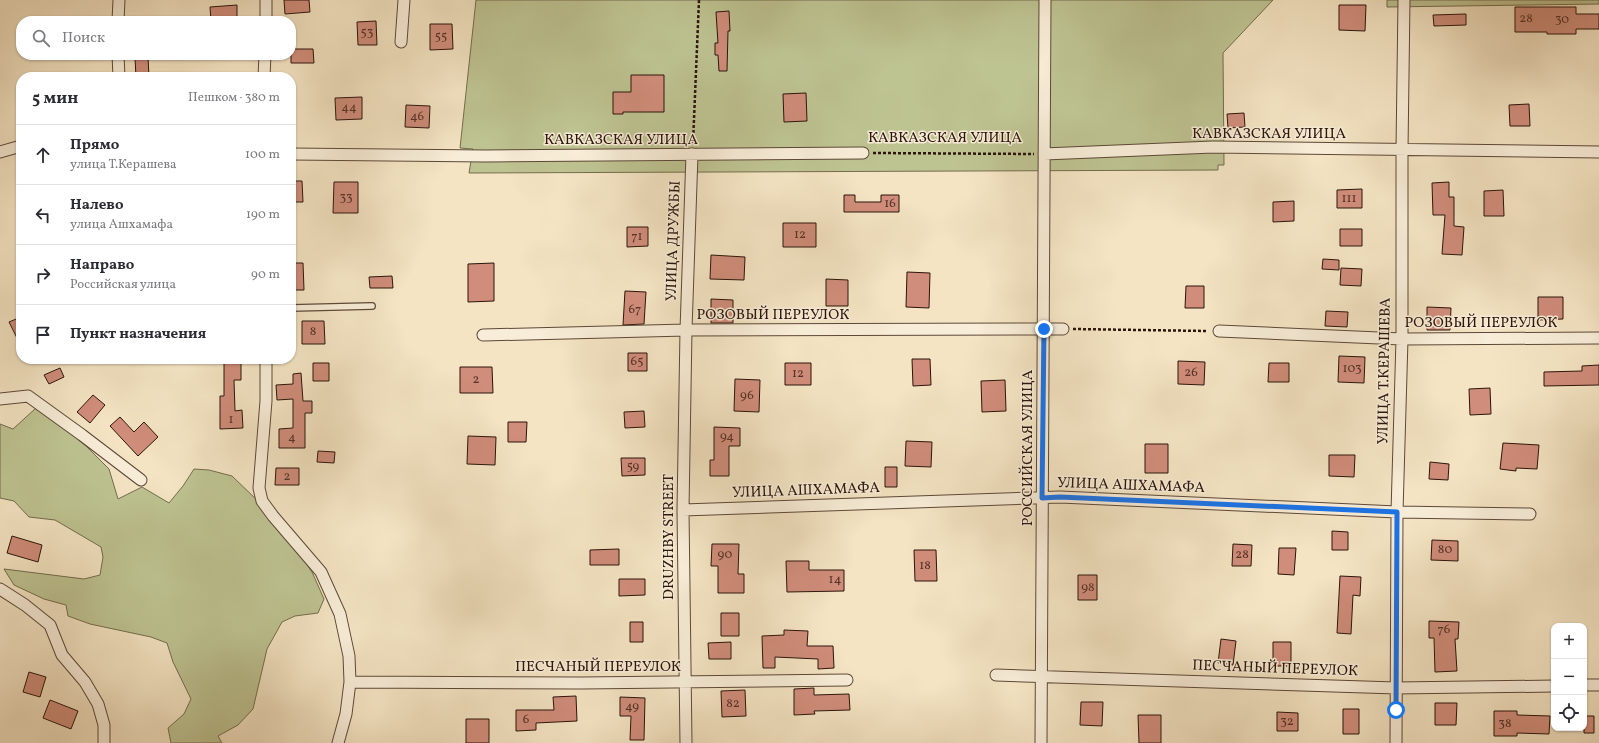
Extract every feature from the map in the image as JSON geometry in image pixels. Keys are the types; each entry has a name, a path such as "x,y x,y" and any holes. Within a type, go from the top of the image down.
{"street":[{"path":"118,16 119,0"},
{"path":"266,0 266,16"},
{"path":"400,42 404,0"},
{"name":"РОССИЙСКАЯ УЛИЦА","path":"1041,743 1045,0"},
{"name":"УЛИЦА Т.КЕРАШЕВА","path":"1396,743 1397,512 1402,339 1404,0"},
{"path":"118,60 118,72"},
{"path":"264,72 265,60"},
{"path":"0,152 16,147"},
{"name":"КАВКАЗCКАЯ УЛИЦА","path":"1044,154 1213,147 1599,152"},
{"name":"КАВКАЗCКАЯ УЛИЦА","path":"296,154 486,156 863,153"},
{"name":"УЛИЦА ДРУЖБЫ","path":"686,330 692,154"},
{"name":"РОЗОВЫЙ ПЕРЕУЛОК","path":"483,335 686,330 1063,329"},
{"name":"DRUZHBY STREET","path":"686,330 683,510 686,743"},
{"name":"РОЗОВЫЙ ПЕРЕУЛОК","path":"1219,331 1402,339 1599,338"},
{"path":"266,364 266,401 259,488 262,501 273,516 321,572 340,614 349,656 350,682 346,714 338,743"},
{"path":"0,399 28,396 141,480"},
{"name":"УЛИЦА АШХАМАФА","path":"683,510 1060,497 1397,512 1530,514"},
{"path":"0,589 25,605 50,625 62,655 85,682 98,704 104,725 104,743"},
{"name":"ПЕСЧАНЫЙ ПЕРЕУЛОК","path":"996,674 1396,688 1551,686"},
{"name":"ПЕСЧАНЫЙ ПЕРЕУЛОК","path":"350,682 581,683 847,680"},
{"path":"1587,685 1599,685"}],"lane":[{"path":"296,308 372,306"}],"path":[{"path":"692,154 699,0"},
{"name":"КАВКАЗCКАЯ УЛИЦА","path":"863,153 1044,154"},
{"path":"1063,329 1219,331"}],"green space":[{"path":"476,0 1273,0 1223,53 1224,165 1218,165 1218,170 469,173 473,149 460,148"},
{"path":"1387,0 1599,0 1599,4 1387,7"},
{"path":"36,408 53,419 86,446 109,469 118,499 142,487 169,503 183,486 194,469 209,470 232,476 258,501 290,540 312,572 324,599 318,613 295,616 282,622 267,649 253,709 238,725 218,736 222,743 171,743 168,728 184,714 191,699 173,662 167,643 151,637 90,624 68,616 66,605 44,599 14,585 4,569 84,579 100,575 103,557 101,547 55,520 29,517 14,501 0,498 0,424 13,429"}],"building":[{"path":"284,0 309,0 310,12 285,14"},
{"path":"237,5 237,16 211,16 210,7"},
{"path":"1339,5 1366,5 1365,31 1339,30"},
{"path":"1515,7 1576,7 1576,14 1599,14 1599,29 1576,29 1576,34 1515,32"},
{"path":"729,11 730,31 728,31 727,71 719,71 718,55 715,55 715,43 718,43 716,12"},
{"path":"1466,14 1466,25 1434,26 1433,15"},
{"path":"376,21 377,45 358,45 357,22"},
{"path":"430,24 452,24 453,49 430,50"},
{"path":"296,49 313,49 314,63 291,63 291,60 296,60"},
{"path":"135,60 148,60 149,72 136,72"},
{"path":"631,75 664,75 664,112 623,112 623,114 613,114 613,92 631,92"},
{"path":"806,93 807,121 784,122 783,94"},
{"path":"362,97 362,119 336,120 335,98"},
{"path":"1529,104 1530,126 1510,126 1509,105"},
{"path":"406,105 430,106 429,128 405,127"},
{"path":"1244,113 1245,127 1228,128 1227,114"},
{"path":"296,181 302,181 303,202 296,202"},
{"path":"334,182 358,182 358,213 333,213"},
{"path":"1449,182 1449,197 1454,197 1454,226 1464,227 1462,255 1442,254 1445,215 1433,215 1432,183"},
{"path":"1362,189 1362,208 1337,208 1337,190"},
{"path":"1503,190 1504,216 1484,216 1484,191"},
{"path":"844,195 855,195 855,202 881,202 881,195 899,195 899,212 844,212"},
{"path":"1294,201 1294,221 1273,222 1273,202"},
{"path":"783,223 816,223 816,247 783,247"},
{"path":"627,227 648,227 648,246 627,247"},
{"path":"1340,229 1362,229 1362,246 1340,246"},
{"path":"711,255 745,257 744,280 710,279"},
{"path":"1323,259 1339,260 1339,270 1322,269"},
{"path":"296,263 303,263 304,290 296,290"},
{"path":"494,263 494,301 468,302 468,264"},
{"path":"1341,268 1362,269 1361,286 1340,285"},
{"path":"907,272 930,273 929,308 906,307"},
{"path":"392,276 393,288 370,288 369,277"},
{"path":"826,279 848,280 848,306 826,306"},
{"path":"1186,286 1204,286 1204,308 1185,308"},
{"path":"625,291 646,292 644,324 623,325"},
{"path":"1538,297 1563,297 1563,319 1538,320"},
{"path":"711,299 733,300 733,323 711,323"},
{"path":"1427,307 1451,308 1450,330 1427,330"},
{"path":"1326,311 1348,312 1347,327 1325,326"},
{"path":"16,319 16,336 9,322"},
{"path":"302,321 324,321 325,344 302,344"},
{"path":"628,353 647,353 647,371 628,371"},
{"path":"1339,356 1365,357 1364,383 1338,382"},
{"path":"912,359 930,359 931,385 913,386"},
{"path":"1178,361 1205,362 1204,385 1178,384"},
{"path":"313,363 329,363 329,381 313,381"},
{"path":"785,363 811,363 811,385 785,385"},
{"path":"1269,363 1289,363 1289,382 1268,382"},
{"path":"224,364 241,364 241,380 234,380 235,411 242,410 243,428 220,429 220,396 224,396"},
{"path":"1599,365 1599,385 1544,386 1544,372 1582,371 1582,366"},
{"path":"460,367 492,367 493,393 460,393"},
{"path":"60,368 64,377 49,384 44,375"},
{"path":"301,373 303,401 312,401 312,413 305,413 305,448 279,448 279,429 293,428 293,399 277,400 276,385 293,384 293,374"},
{"path":"735,379 760,380 759,412 734,411"},
{"path":"1005,380 1006,411 982,412 981,381"},
{"path":"1490,388 1491,414 1470,415 1469,389"},
{"path":"93,395 105,405 90,423 77,412"},
{"path":"644,411 645,427 625,428 624,412"},
{"path":"120,417 134,432 144,422 158,437 138,456 110,426"},
{"path":"508,422 527,422 526,442 508,442"},
{"path":"714,427 740,428 740,446 729,446 729,476 710,476 710,460 714,460"},
{"path":"468,436 496,437 495,465 467,464"},
{"path":"906,441 932,442 931,467 905,466"},
{"path":"1503,443 1539,445 1537,469 1516,468 1516,471 1500,469"},
{"path":"1145,444 1168,444 1168,473 1145,473"},
{"path":"318,451 335,452 334,463 317,462"},
{"path":"1329,455 1355,455 1354,477 1329,476"},
{"path":"621,458 645,458 645,475 622,476"},
{"path":"1430,462 1449,464 1448,480 1429,479"},
{"path":"885,467 897,467 897,487 885,487"},
{"path":"276,468 299,468 299,485 275,485"},
{"path":"1332,531 1348,532 1348,550 1332,550"},
{"path":"12,536 42,545 38,562 7,553"},
{"path":"1432,540 1458,541 1458,561 1431,560"},
{"path":"712,544 739,544 738,574 744,574 744,593 718,593 718,566 711,566"},
{"path":"1233,544 1252,545 1251,566 1232,566"},
{"path":"1279,548 1296,548 1294,575 1278,574"},
{"path":"619,549 619,565 590,565 590,550"},
{"path":"914,550 936,550 937,581 915,581"},
{"path":"786,561 809,561 809,570 844,570 844,591 787,592"},
{"path":"1078,575 1097,575 1097,600 1078,600"},
{"path":"1340,576 1361,577 1360,596 1353,595 1351,634 1337,633"},
{"path":"619,579 645,579 645,595 619,596"},
{"path":"721,613 739,613 739,636 721,636"},
{"path":"1429,621 1459,622 1458,639 1455,639 1457,671 1435,672 1434,638 1429,638"},
{"path":"630,622 643,622 643,642 630,642"},
{"path":"784,630 808,631 807,646 833,646 834,668 818,669 818,659 775,657 775,668 763,668 762,636 784,635"},
{"path":"1221,639 1236,641 1233,665 1218,663"},
{"path":"731,642 731,659 709,659 708,643"},
{"path":"1273,642 1291,642 1291,666 1273,666"},
{"path":"29,672 46,677 40,697 23,692"},
{"path":"814,688 814,695 849,694 850,710 814,711 815,714 794,715 794,689"},
{"path":"745,690 746,716 722,717 721,691"},
{"path":"576,696 577,721 536,723 536,730 516,731 516,710 554,710 553,697"},
{"path":"620,697 645,698 644,740 630,740 631,716 620,716"},
{"path":"50,700 78,711 71,729 43,718"},
{"path":"1081,702 1103,702 1102,726 1080,725"},
{"path":"1435,703 1457,703 1456,725 1435,725"},
{"path":"1343,709 1359,709 1359,734 1343,734"},
{"path":"1494,711 1517,711 1517,715 1550,716 1549,734 1517,733 1517,736 1494,736"},
{"path":"1277,712 1298,713 1298,731 1277,731"},
{"path":"1138,715 1161,715 1161,743 1139,743"},
{"path":"1587,716 1594,716 1594,733 1584,733 1584,731 1587,731"},
{"path":"466,719 489,719 489,743 466,743"}],"route":[{"path":"1044,329 1042,498 1060,497 1397,512 1396,710"}]}
